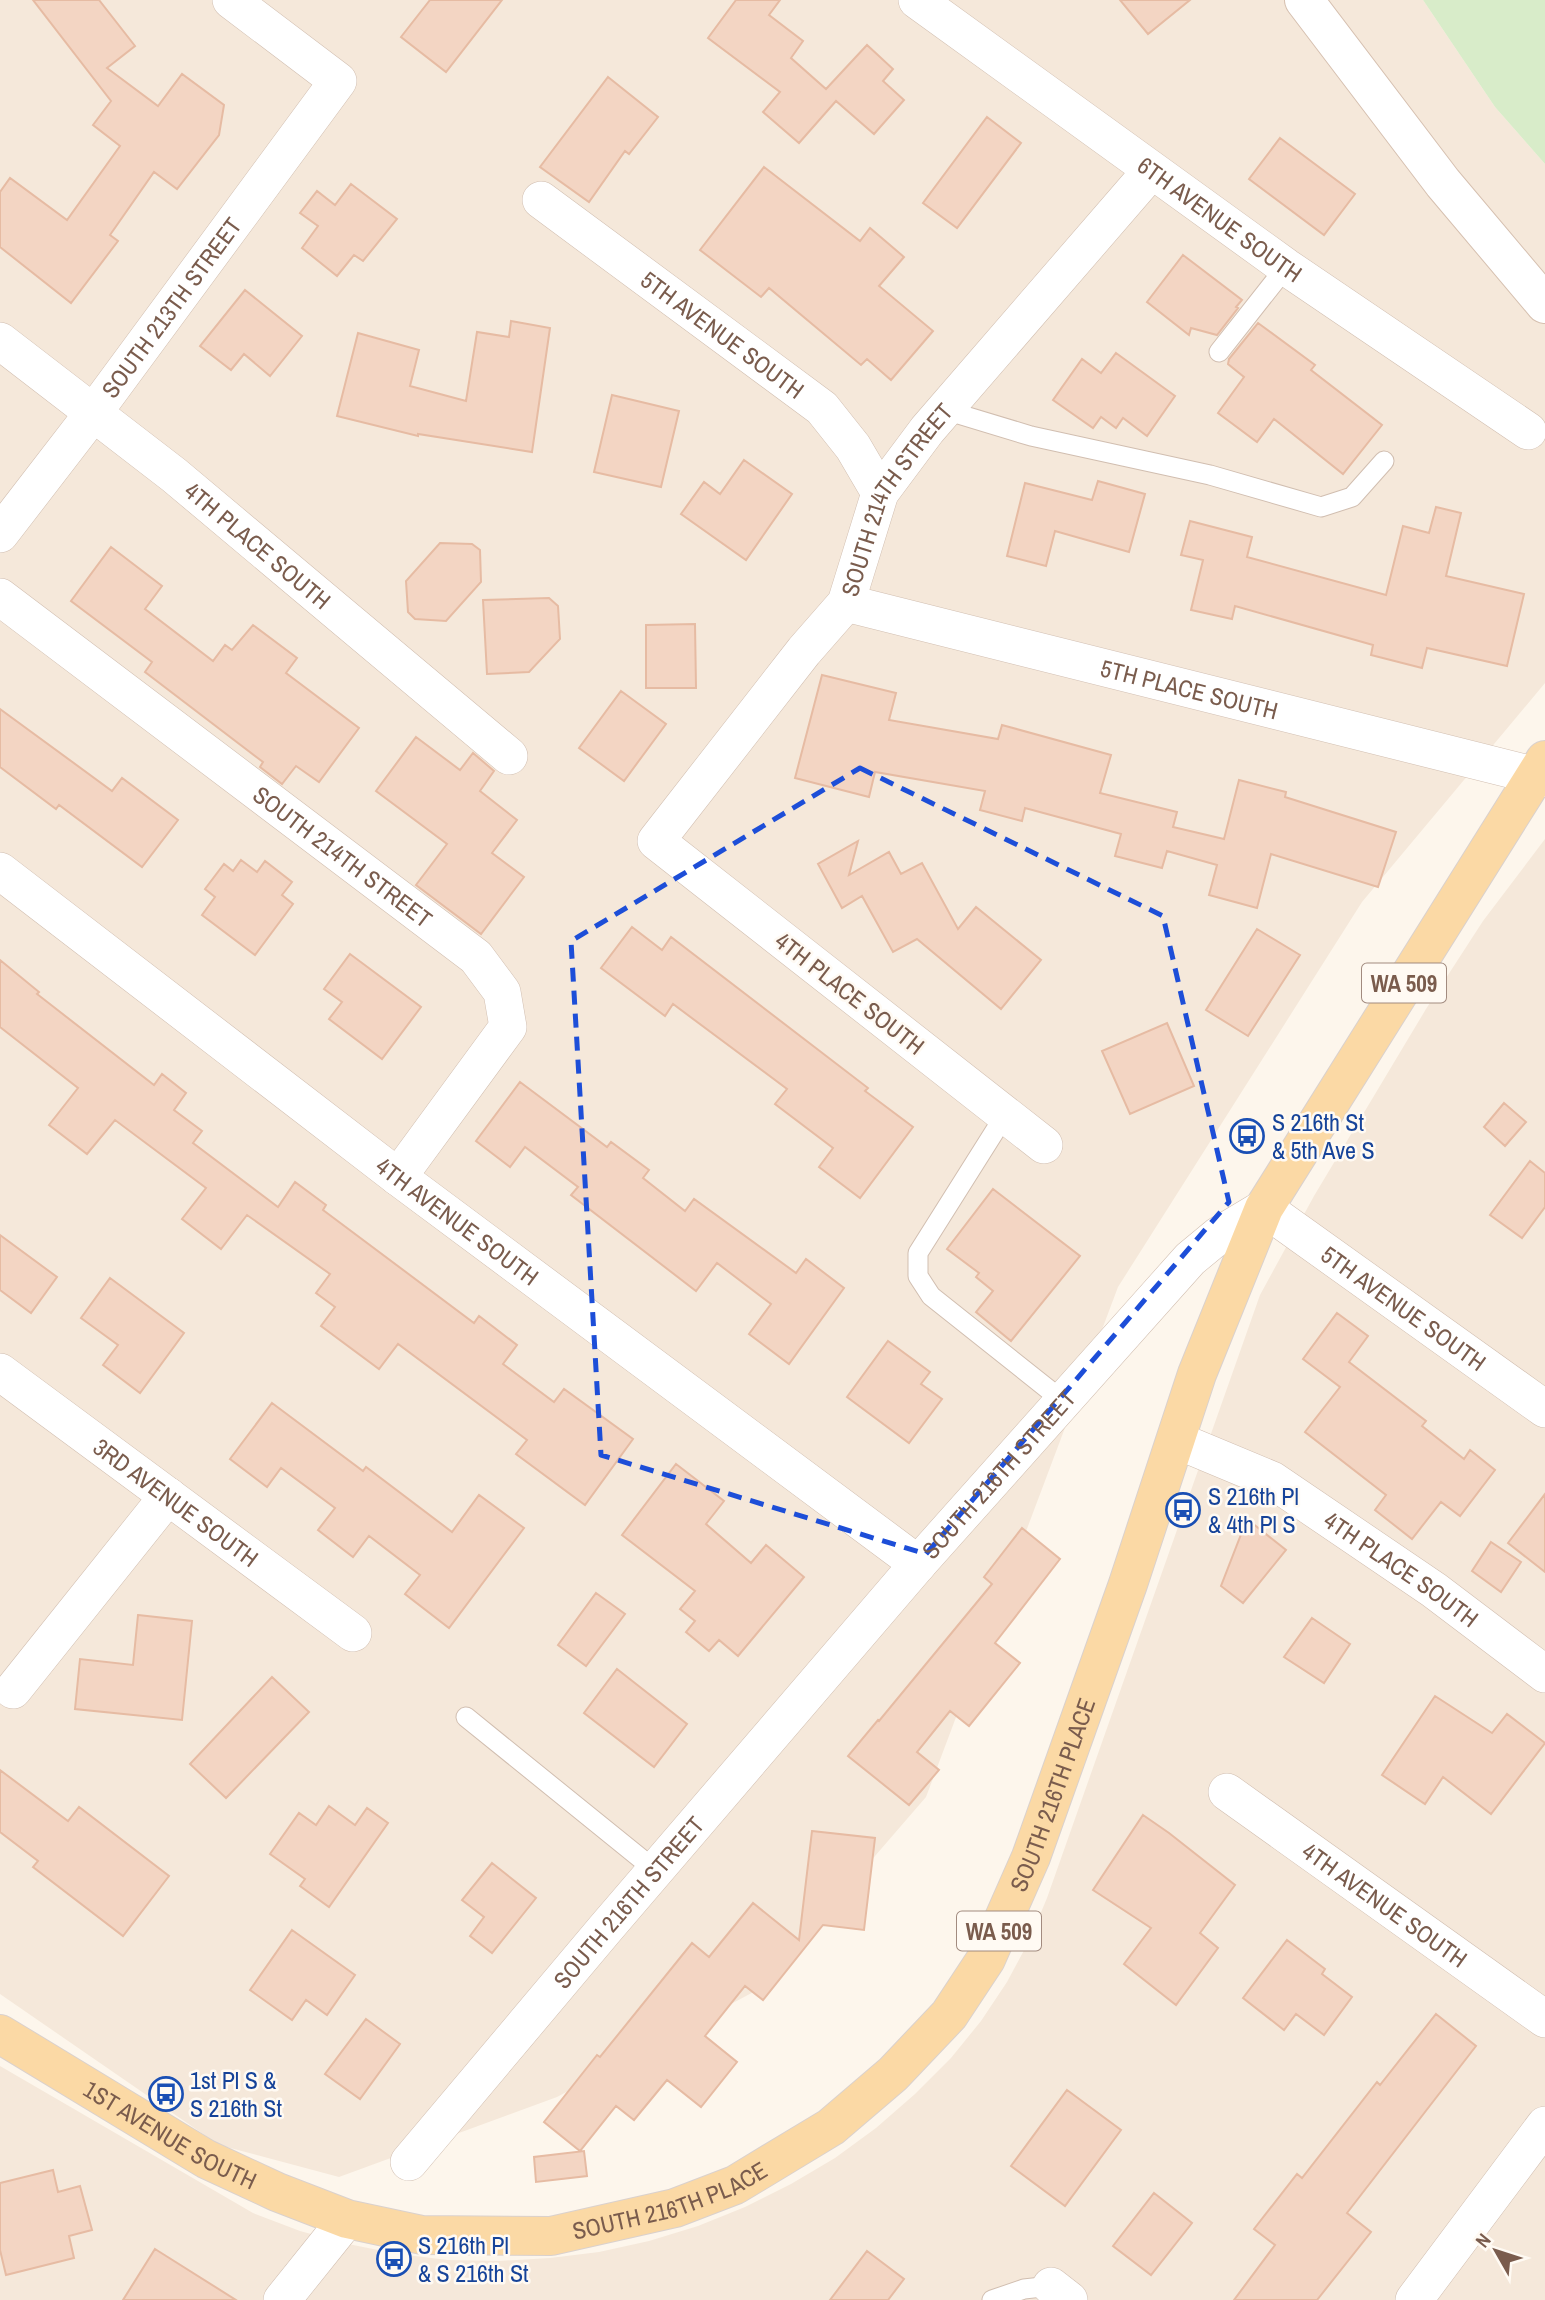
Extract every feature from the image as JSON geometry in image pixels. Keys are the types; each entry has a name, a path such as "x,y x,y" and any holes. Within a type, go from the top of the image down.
{"main road":[{"path":"1304,0 1443,183 1545,304"},
{"path":"1443,183 1516,249 1545,270"},
{"name":"SOUTH 216TH STREET","path":"1264,1208 1541,771"},
{"name":"SOUTH 216TH PLACE","path":"347,2219 422,2235 551,2236 675,2208 735,2185 831,2127 893,2074 950,2015 986,1959 1031,1857 1197,1374 1264,1208"},
{"name":"1ST AVENUE SOUTH","path":"0,2034 206,2159 277,2192 347,2219"}],"street":[{"name":"SOUTH 213TH STREET","path":"0,534 94,412 338,81 231,0"},
{"name":"6TH AVENUE SOUTH","path":"917,0 1286,267 1528,431"},
{"name":"SOUTH 214TH STREET","path":"656,841 804,651 846,603 880,493 927,430 1151,171"},
{"name":"5TH AVENUE SOUTH","path":"541,200 822,408 853,447 880,493"},
{"name":"4TH PLACE SOUTH","path":"0,341 174,475 509,756"},
{"name":"SOUTH 214TH STREET","path":"0,597 475,957 502,992 508,1027 398,1177"},
{"name":"5TH PLACE SOUTH","path":"846,603 1541,771"},
{"name":"4TH PLACE SOUTH","path":"656,841 1044,1145"},
{"name":"4TH AVENUE SOUTH","path":"0,871 398,1177 918,1564"},
{"name":"5TH AVENUE SOUTH","path":"1264,1208 1545,1409"},
{"name":"SOUTH 216TH STREET","path":"410,2162 655,1870 918,1564 1190,1259 1219,1235 1264,1208"},
{"name":"3RD AVENUE SOUTH","path":"0,1372 353,1633"},
{"name":"4TH PLACE SOUTH","path":"1176,1440 1272,1480 1434,1590 1545,1674"},
{"path":"13,1690 168,1496"},
{"name":"4TH AVENUE SOUTH","path":"1227,1792 1545,2019"},
{"path":"1414,2300 1545,2125"},
{"path":"282,2300 347,2219"}],"lane":[{"path":"1219,352 1286,267"},
{"path":"945,410 1031,436 1210,475 1321,507 1352,497 1384,461"},
{"path":"1005,1115 918,1253 918,1276 931,1296 1063,1401"},
{"path":"466,1717 655,1870"},
{"path":"992,2300 1024,2289 1060,2293"}],"highlighted area":[{"path":"860,768 1163,916 1229,1202 926,1554 601,1455 571,941"}],"shaded area":[{"path":"0,0 1423,0 1495,107 1545,164 1545,683 1362,902 1118,1287 926,1797 761,1988 557,2097 339,2177 219,2145 0,1994"},
{"path":"1545,839 1545,2300 0,2300 0,2066 253,2213 300,2231 348,2244 448,2260 499,2261 599,2252 698,2226 745,2207 835,2158 876,2128 915,2094 951,2058 981,2021 1007,1982 1029,1941 1047,1898 1260,1295 1314,1196 1426,1009 1483,921"}],"green space":[{"path":"1423,0 1545,0 1545,164 1495,107"}],"building":[{"path":"33,0 99,0 135,46 107,68 158,106 182,74 224,105 219,135 177,189 154,172 110,235 118,241 71,303 0,247 0,192 10,178 67,220 120,146 93,125 111,101"},
{"path":"430,0 502,0 446,72 401,37"},
{"path":"736,0 780,0 769,15 803,41 791,58 826,89 867,45 893,69 883,81 904,100 874,134 836,101 799,143 763,112 780,92 708,38"},
{"path":"1120,0 1190,0 1148,34"},
{"path":"608,77 658,117 629,154 625,151 589,202 540,167"},
{"path":"987,117 1021,143 957,228 923,203"},
{"path":"1280,138 1355,194 1324,235 1249,179"},
{"path":"764,167 860,241 870,228 904,257 879,286 933,331 891,380 867,359 861,365 769,288 761,297 700,250"},
{"path":"351,184 397,219 363,261 354,255 337,276 302,248 318,226 300,213 317,191 335,205"},
{"path":"1183,255 1242,300 1217,335 1191,328 1189,335 1147,302"},
{"path":"245,290 302,336 270,376 244,354 231,370 200,346"},
{"path":"511,321 550,328 532,452 418,436 337,416 358,333 419,350 410,386 466,401 477,332 509,337"},
{"path":"1258,323 1315,365 1311,370 1382,425 1343,474 1274,419 1257,442 1218,413 1244,377 1228,364 1229,359"},
{"path":"1116,353 1175,396 1147,436 1123,418 1116,428 1101,417 1093,428 1053,400 1082,359 1101,373"},
{"path":"612,395 679,411 661,487 594,472"},
{"path":"744,460 792,494 746,560 681,514 704,482 720,494"},
{"path":"1098,481 1145,494 1129,552 1055,531 1046,566 1007,556 1025,483 1092,500"},
{"path":"1436,507 1461,513 1446,576 1524,594 1507,666 1427,648 1422,668 1371,655 1373,645 1235,606 1232,619 1191,610 1203,560 1181,555 1190,521 1252,537 1247,557 1386,595 1403,526 1429,533"},
{"path":"440,543 472,544 480,550 481,582 446,621 415,619 408,612 406,581"},
{"path":"111,547 162,586 145,609 213,661 225,645 232,650 253,625 297,658 286,673 359,728 319,782 296,766 282,784 260,767 263,762 145,672 152,662 71,601"},
{"path":"549,598 558,606 560,639 529,672 487,674 483,600"},
{"path":"695,624 696,688 646,688 646,625"},
{"path":"822,675 896,693 889,720 998,739 1002,725 1111,755 1100,793 1177,812 1173,827 1224,839 1239,780 1286,792 1285,797 1396,832 1378,887 1271,854 1257,908 1209,895 1217,865 1167,851 1162,868 1115,856 1121,834 1025,808 1022,821 980,810 985,791 875,772 869,797 795,778"},
{"path":"621,691 666,724 624,781 579,748"},
{"path":"0,709 112,791 122,778 178,820 142,867 59,805 56,809 0,767"},
{"path":"416,737 460,770 473,753 494,771 480,791 517,820 492,853 524,877 481,934 416,885 447,844 376,791"},
{"path":"858,841 849,875 889,852 901,874 922,863 958,929 976,907 1041,960 1001,1009 917,939 893,952 862,896 842,908 818,864"},
{"path":"241,860 257,872 265,861 292,882 282,895 293,904 255,955 202,915 215,897 205,889 224,864 233,871"},
{"path":"632,927 662,950 671,937 868,1088 865,1091 913,1127 860,1198 819,1167 833,1148 775,1104 787,1089 673,1004 665,1016 601,968"},
{"path":"1257,929 1300,955 1248,1036 1206,1010"},
{"path":"350,954 421,1007 382,1059 329,1019 342,1002 324,989"},
{"path":"0,960 39,992 37,994 154,1085 162,1074 186,1093 174,1110 202,1131 193,1143 278,1207 295,1182 326,1205 323,1210 474,1323 479,1316 517,1345 503,1364 554,1402 564,1389 633,1439 585,1505 516,1454 527,1440 398,1344 379,1369 321,1326 335,1307 316,1293 330,1274 247,1215 221,1249 182,1219 206,1188 115,1120 87,1154 49,1125 78,1088 0,1027"},
{"path":"1167,1023 1194,1086 1130,1114 1102,1051"},
{"path":"520,1082 607,1147 611,1142 649,1170 643,1178 685,1211 694,1199 796,1273 806,1259 844,1288 789,1364 749,1334 771,1304 717,1263 696,1291 571,1195 578,1187 525,1147 510,1167 476,1141"},
{"path":"1504,1103 1526,1122 1505,1146 1484,1127"},
{"path":"1530,1161 1545,1173 1545,1207 1522,1238 1490,1215"},
{"path":"993,1189 1080,1256 1011,1341 976,1312 993,1291 976,1277 979,1273 947,1249"},
{"path":"0,1235 57,1277 31,1313 0,1290"},
{"path":"110,1278 184,1333 140,1393 103,1365 118,1345 81,1318"},
{"path":"1337,1313 1368,1336 1349,1362 1426,1421 1422,1426 1464,1459 1470,1450 1495,1470 1460,1516 1441,1502 1412,1539 1375,1510 1386,1495 1305,1432 1340,1387 1303,1359"},
{"path":"888,1341 930,1372 921,1384 942,1399 909,1443 847,1397"},
{"path":"272,1403 363,1471 366,1467 452,1532 479,1495 524,1528 449,1628 405,1594 420,1575 369,1536 353,1557 318,1530 335,1508 281,1468 267,1487 230,1459"},
{"path":"676,1464 724,1501 706,1524 751,1563 766,1545 804,1577 738,1656 719,1640 709,1651 686,1632 695,1621 680,1609 695,1591 622,1535"},
{"path":"1545,1494 1545,1572 1508,1543"},
{"path":"1247,1519 1286,1550 1243,1603 1221,1586"},
{"path":"1022,1528 1060,1559 995,1643 1020,1663 969,1726 950,1711 917,1752 939,1770 909,1805 848,1756 992,1584 984,1577"},
{"path":"1491,1542 1521,1562 1501,1592 1472,1571"},
{"path":"596,1593 625,1614 586,1666 558,1645"},
{"path":"138,1615 192,1621 182,1720 75,1709 80,1659 133,1665"},
{"path":"1312,1618 1350,1644 1324,1683 1284,1657"},
{"path":"617,1669 687,1724 654,1767 584,1713"},
{"path":"272,1677 309,1712 226,1798 190,1764"},
{"path":"1435,1696 1492,1733 1507,1714 1545,1743 1491,1814 1443,1777 1425,1804 1382,1775"},
{"path":"0,1770 68,1821 79,1807 169,1876 123,1936 33,1867 38,1861 0,1832"},
{"path":"329,1806 355,1825 367,1808 388,1823 329,1907 300,1886 305,1879 270,1854 299,1813 316,1825"},
{"path":"1143,1815 1235,1885 1200,1933 1218,1948 1176,2005 1124,1964 1151,1928 1093,1890"},
{"path":"812,1831 875,1838 864,1930 823,1925 763,2000 745,1986 705,2036 737,2062 701,2107 667,2080 634,2120 616,2106 580,2151 544,2122 692,1943 709,1957 753,1903 799,1940"},
{"path":"492,1863 536,1898 492,1953 470,1936 484,1917 462,1900"},
{"path":"292,1930 355,1975 327,2015 306,2000 292,2020 250,1990"},
{"path":"1287,1940 1325,1969 1322,1974 1352,1997 1324,2035 1296,2014 1284,2030 1243,1998"},
{"path":"1436,2014 1476,2046 1347,2213 1371,2232 1317,2300 1234,2300 1275,2245 1254,2229 1297,2174 1302,2178 1377,2082 1380,2085"},
{"path":"366,2019 400,2044 360,2099 325,2074"},
{"path":"1067,2090 1121,2130 1065,2206 1011,2166"},
{"path":"584,2151 587,2176 536,2182 534,2157"},
{"path":"53,2170 58,2192 80,2186 92,2230 69,2236 74,2258 6,2275 0,2250 0,2183"},
{"path":"1154,2193 1192,2223 1151,2275 1113,2246"},
{"path":"155,2249 236,2300 123,2300"},
{"path":"867,2251 904,2279 888,2300 830,2300"}],"place":[{"name":"S 216th St & 5th Ave S","path":"1247,1136"},
{"name":"S 216th Pl & 4th Pl S","path":"1183,1510"},
{"name":"1st Pl S & S 216th St","path":"166,2094"},
{"name":"S 216th Pl & S 216th St","path":"394,2259"}]}
